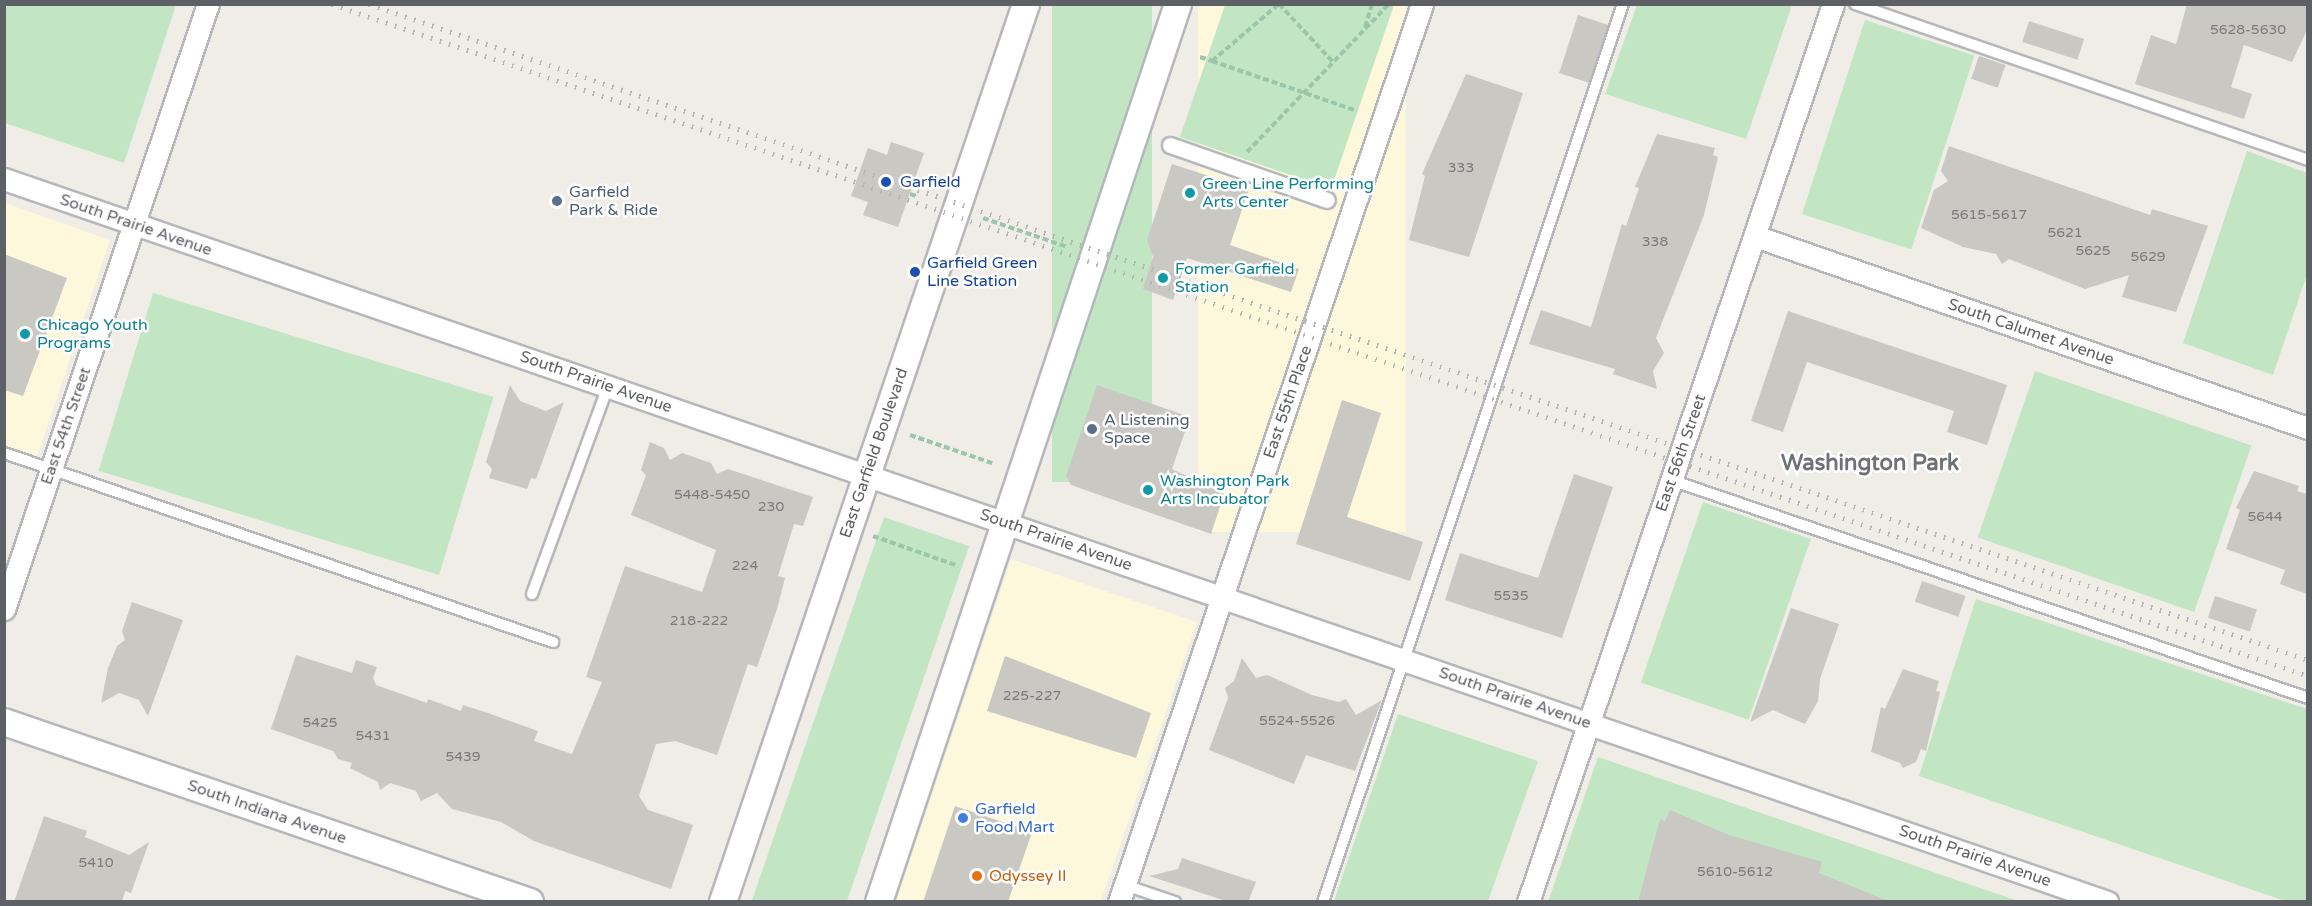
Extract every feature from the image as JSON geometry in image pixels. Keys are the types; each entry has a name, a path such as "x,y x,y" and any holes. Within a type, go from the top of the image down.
{"street":[{"name":"East 54th Street","path":"4,609 208,4"},
{"name":"East Garfield Boulevard","path":"723,902 1026,4"},
{"path":"879,902 1178,4"},
{"name":"East 55th Place","path":"1122,893 1422,4"},
{"name":"East 56th Street","path":"1528,902 1833,4"},
{"path":"1170,145 1327,200"},
{"name":"South Prairie Avenue","path":"4,179 2107,902"},
{"name":"South Calumet Avenue","path":"1755,236 2307,428"},
{"name":"South Indiana Avenue","path":"4,722 530,902"}],"lane":[{"path":"1323,902 1623,4"},
{"path":"1855,4 2307,160"},
{"path":"532,594 608,386"},
{"path":"4,453 553,642"},
{"path":"1671,480 2307,698"},
{"path":"1122,893 1175,902"}],"path":[{"path":"1212,61 1279,4 1333,62"},
{"path":"1364,30 1372,4"},
{"path":"1232,167 1389,4"},
{"path":"1200,57 1357,111"},
{"path":"910,194 919,197"},
{"path":"983,218 1068,247"},
{"path":"910,435 992,463"},
{"path":"873,536 958,566"}],"shaded area":[{"path":"1198,5 1406,5 1406,532 1198,532"},
{"path":"5,203 110,240 35,463 5,453"},
{"path":"1011,559 1197,622 1101,901 896,902"}],"green space":[{"path":"5,4 176,5 124,163 5,123"},
{"path":"1052,5 1152,5 1152,482 1052,482"},
{"path":"1225,5 1394,5 1331,189 1180,137"},
{"path":"1637,5 1792,5 1746,139 1605,94"},
{"path":"1865,20 1974,56 1911,250 1802,214"},
{"path":"2247,151 2307,173 2307,274 2273,375 2183,343"},
{"path":"153,293 493,397 439,575 99,471"},
{"path":"2035,371 2252,446 2194,612 1978,537"},
{"path":"1703,502 1811,539 1749,720 1641,683"},
{"path":"884,517 969,546 847,902 752,901"},
{"path":"1976,599 2307,709 2307,901 2285,901 1919,776"},
{"path":"1398,714 1538,761 1488,901 1334,901"},
{"path":"1598,757 2018,901 1548,902"}],"building":[{"path":"2187,4 2307,4 2307,30 2292,62 2244,45 2231,87 2252,94 2244,119 2135,84 2151,35 2176,44"},
{"path":"1578,15 1608,25 1590,83 1559,73"},
{"path":"2029,21 2084,39 2077,60 2022,42"},
{"path":"1979,56 2005,65 1998,88 1971,79"},
{"path":"1466,74 1523,93 1469,257 1409,240 1425,176 1422,174"},
{"path":"1657,134 1715,148 1713,155 1718,157 1704,215 1656,338 1664,353 1653,371 1657,389 1613,374 1615,369 1529,344 1541,310 1591,327 1622,224 1626,226 1639,188 1635,187"},
{"name":"Garfield","path":"891,142 924,153 898,227 863,215 868,202 851,196 868,148 887,155"},
{"path":"1949,146 2150,215 2152,209 2208,226 2176,312 2122,297 2129,275 2085,289 2009,259 2002,264 1996,254 1963,247 1921,228 1934,190 1948,181 1941,171"},
{"path":"1172,164 1249,189 1230,245 1299,269 1291,292 1187,258 1173,300 1143,289 1153,257 1147,240"},
{"name":"Chicago Youth Programs","path":"4,254 67,278 23,396 4,390"},
{"path":"1788,311 2007,385 1987,445 1947,432 1954,411 1807,362 1783,432 1751,421"},
{"path":"510,385 520,401 546,411 564,402 536,479 531,478 527,489 489,478 492,469 486,462"},
{"path":"1097,385 1190,417 1172,469 1224,494 1211,534 1071,485 1066,476"},
{"path":"1342,400 1381,413 1347,517 1423,542 1410,581 1296,544"},
{"path":"650,442 664,448 670,460 682,453 711,463 717,474 728,469 813,497 803,526 794,524 778,576 785,578 777,609 757,667 748,664 717,755 675,741 656,744 639,796 648,810 693,825 671,889 534,841 501,822 452,809 437,793 421,801 416,791 390,783 380,790 378,782 350,768 352,763 338,759 333,751 271,729 296,655 352,673 356,660 377,667 373,678 376,685 427,703 428,699 461,711 463,705 488,713 538,731 534,741 572,754 602,682 586,677 625,566 702,592 716,550 631,515 646,475 641,470"},
{"path":"2254,471 2299,486 2297,491 2307,494 2307,594 2280,584 2285,570 2226,549 2240,510 2236,508"},
{"path":"1574,474 1613,487 1562,638 1445,600 1460,553 1538,578"},
{"path":"1922,581 1965,596 1958,617 1915,602"},
{"path":"2215,596 2257,610 2250,631 2208,618"},
{"path":"132,602 183,620 148,716 139,700 119,693 101,703 108,668 117,646 125,640 122,631"},
{"path":"1791,608 1839,624 1820,679 1818,701 1805,724 1773,710 1750,722"},
{"path":"1005,656 1151,713 1136,758 987,711"},
{"path":"1242,658 1256,678 1267,675 1312,695 1339,702 1346,699 1356,715 1382,700 1355,771 1306,755 1294,784 1209,750 1228,698 1225,688 1234,681"},
{"path":"1903,669 1939,681 1936,691 1940,692 1926,751 1921,749 1916,762 1903,768 1900,763 1871,752 1881,707 1885,709"},
{"path":"955,806 1032,832 1008,902 923,902"},
{"path":"1670,810 1729,835 1822,862 1819,873 1891,902 1638,902 1660,819 1665,821"},
{"path":"44,816 87,831 85,837 129,855 149,842 131,893 125,891 122,902 14,902"},
{"path":"1182,858 1256,882 1248,902 1229,902 1149,876 1178,869"}],"railway":[{"path":"332,4 2308,676"},
{"path":"369,4 2308,660"}],"place":[{"name":"Garfield","path":"886,182"},
{"name":"Green Line Performing Arts Center","path":"1190,193"},
{"name":"Garfield Park & Ride","path":"557,201"},
{"name":"Garfield Green Line Station","path":"915,272"},
{"name":"Former Garfield Station","path":"1163,278"},
{"name":"Chicago Youth Programs","path":"25,334"},
{"name":"A Listening Space","path":"1092,429"},
{"name":"Washington Park Arts Incubator","path":"1148,490"},
{"name":"Garfield Food Mart","path":"963,818"},
{"name":"Odyssey II","path":"977,876"}],"district":[{"name":"Washington Park","path":"1870,464"}]}
